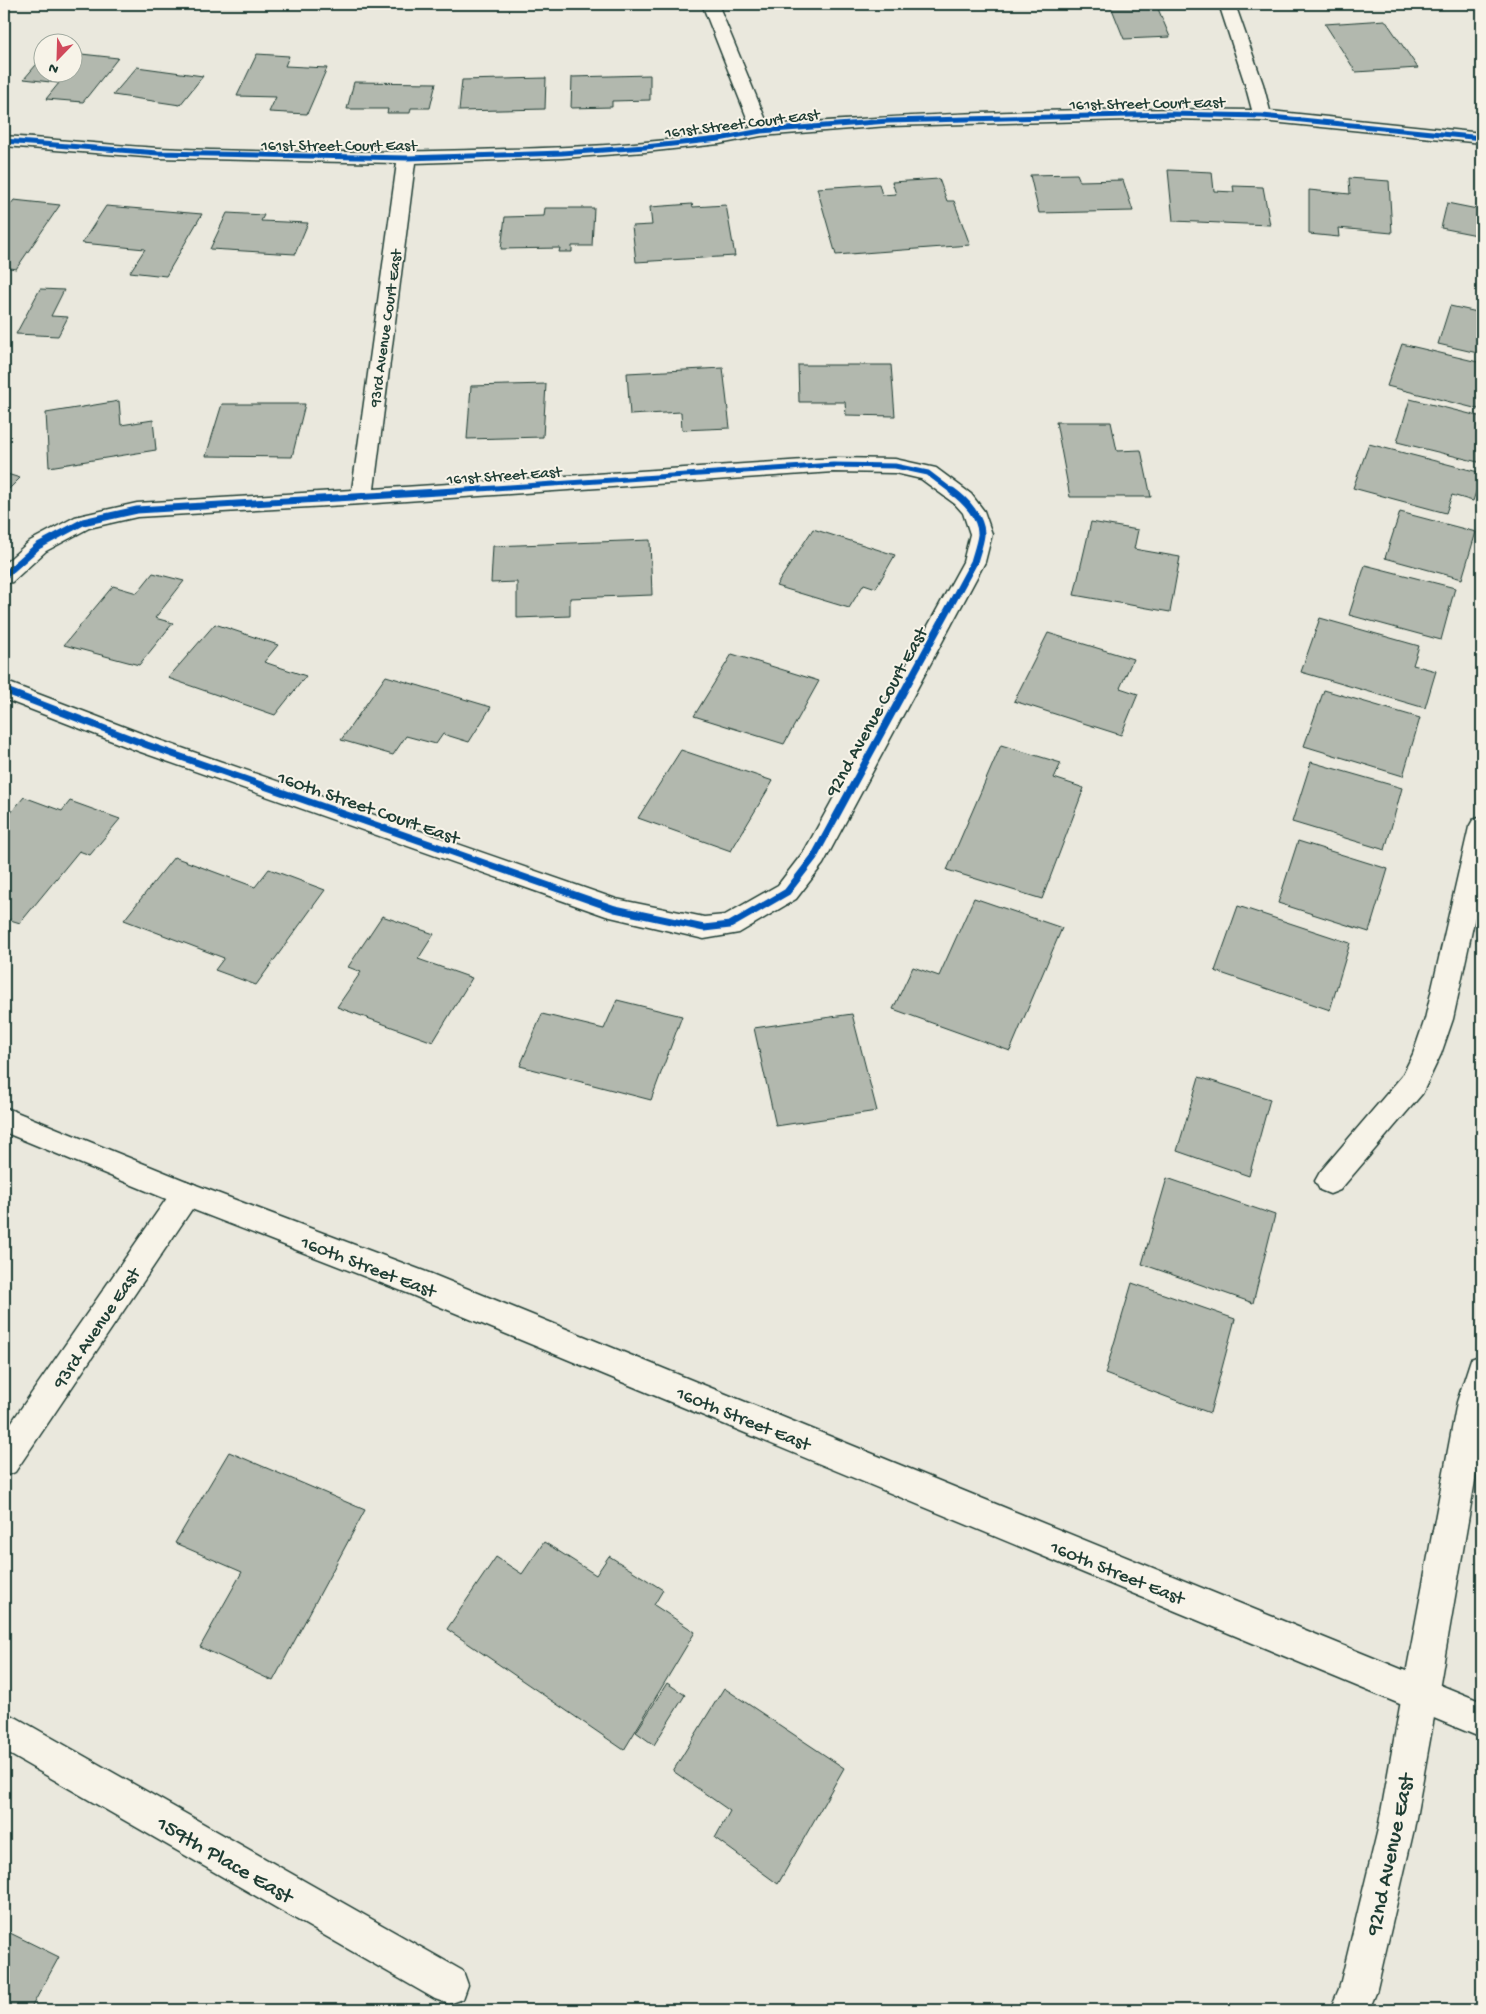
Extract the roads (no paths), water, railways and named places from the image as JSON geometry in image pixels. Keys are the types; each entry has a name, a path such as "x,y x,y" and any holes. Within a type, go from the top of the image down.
{"street":[{"path":"710,4 761,131"},
{"path":"1227,4 1254,84 1262,116"},
{"name":"161st Street Court East","path":"4,141 158,154 407,158 562,153 645,147 761,131 888,121 1170,114 1262,116 1482,138"},
{"name":"93rd Avenue Court East","path":"362,497 407,158"},
{"name":"161st Street East","path":"4,576 38,546 61,532 83,522 137,510 362,497 833,465 895,466 928,473 948,487"},
{"name":"92nd Avenue Court East","path":"730,925 787,892 814,857 974,562 981,534 973,511 963,499 948,487"},
{"name":"160th Street Court East","path":"4,690 147,745 615,909 704,928 730,925"},
{"path":"1330,1181 1412,1085 1427,1054 1440,1018 1482,827"},
{"name":"160th Street East","path":"4,1119 186,1194 418,1283 1482,1720"},
{"name":"93rd Avenue East","path":"4,1461 186,1194"},
{"name":"92nd Avenue East","path":"1349,2010 1357,1993 1396,1829 1473,1402 1482,1370"},
{"name":"159th Place East","path":"4,1731 449,1985"}]}
